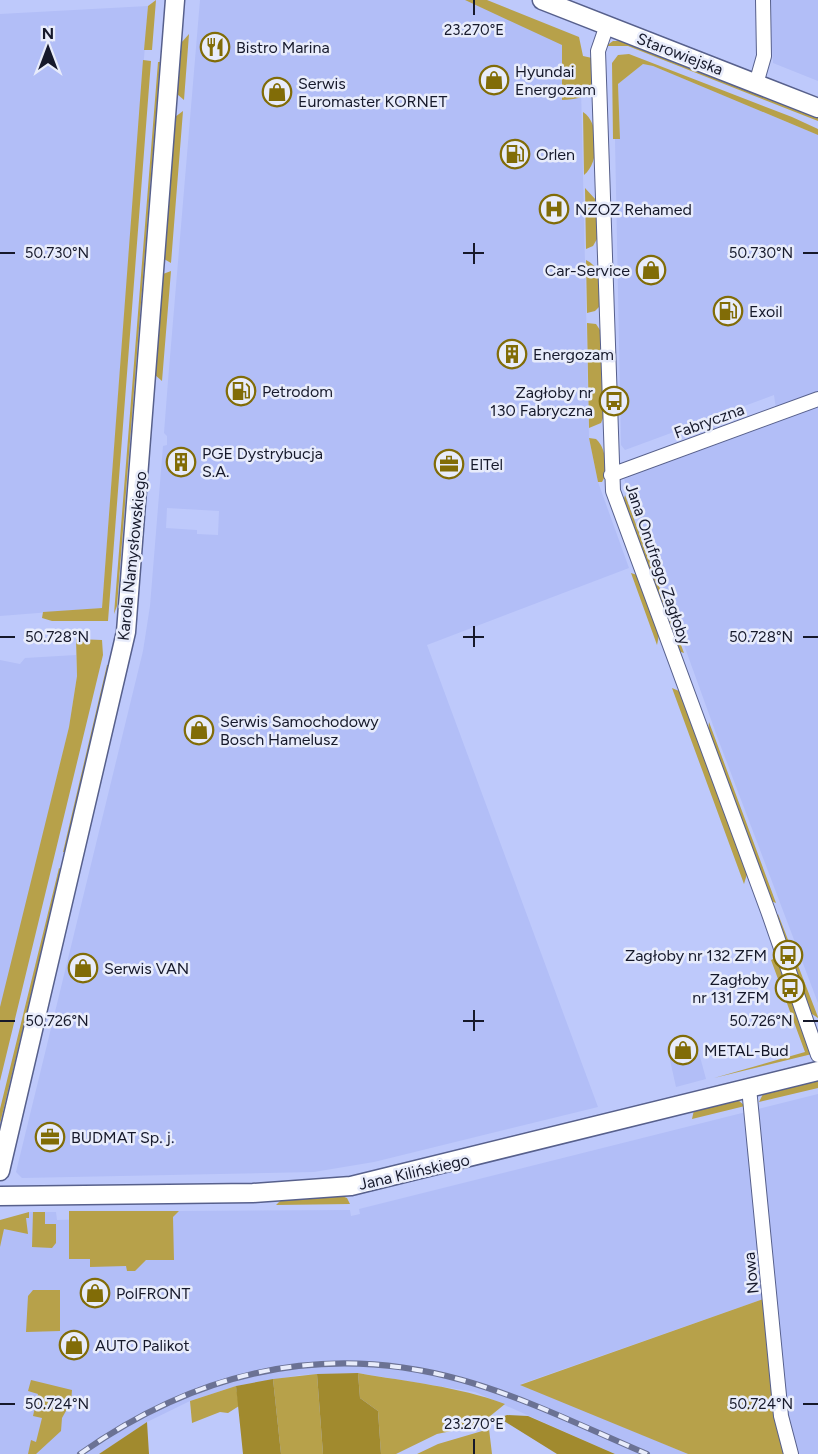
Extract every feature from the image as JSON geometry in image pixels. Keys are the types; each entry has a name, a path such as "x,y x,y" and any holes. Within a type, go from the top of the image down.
{"street":[{"name":"Karola Namysłowskiego","path":"0,1171 112,698 128,620 175,0"},
{"name":"Starowiejska","path":"542,0 818,108"},
{"path":"756,84 764,56 763,0"},
{"name":"Jana Onufrego Zagłoby","path":"607,25 598,51 611,475 618,507 768,911 818,1055"},
{"name":"Fabryczna","path":"611,475 818,399"},
{"name":"Jana Kilińskiego","path":"0,1196 329,1190 400,1176 818,1071"},
{"name":"Nowa","path":"749,1088 781,1416 791,1454"}],"shaded area":[{"path":"156,0 152,50 144,50 148,6"},
{"path":"200,0 470,0 580,44 589,438 598,482 629,568 427,645 598,1107 374,1162 314,1172 22,1178 16,1172 143,651 150,606 163,446 167,445 167,436 164,433","holes":["167,508 219,511 218,535 197,534 197,530 166,528"]},
{"path":"465,0 487,0 579,37 583,56 592,58 590,90 581,97 562,100 562,45"},
{"path":"769,0 818,0 818,81 773,63"},
{"path":"148,6 102,608 0,616 0,14"},
{"path":"189,34 184,100 177,94 181,43"},
{"path":"613,41 623,41 818,117 818,121 628,46 606,46"},
{"path":"629,54 792,117 818,129 818,135 653,66 643,64 618,84 620,139 613,139 612,63 618,55"},
{"path":"143,60 151,61 108,621 52,621 42,618 43,612 102,608"},
{"path":"158,62 160,62 117,606 114,614"},
{"path":"643,64 653,66 818,135 818,393 776,409 774,395 625,450 621,445 615,139 620,138 618,84"},
{"path":"183,111 171,263 164,259 175,117"},
{"path":"583,112 593,124 596,143 593,162 584,175"},
{"path":"585,188 596,200 597,239 593,246 586,249"},
{"path":"586,260 596,268 600,281 599,307 587,313"},
{"path":"171,271 162,381 155,375 163,274"},
{"path":"587,323 596,324 600,330 603,418 601,423 589,428"},
{"path":"818,407 818,1003 718,739 624,479"},
{"path":"589,438 596,439 604,453 606,466 602,482 598,482"},
{"path":"625,495 684,653 678,651 623,502"},
{"path":"631,573 637,575 659,635 657,645"},
{"path":"76,639 102,640 103,655 0,1081 0,1007 69,727 77,676"},
{"path":"76,655 77,676 69,727 0,1016 0,660 20,664 25,658"},
{"path":"107,665 109,665 65,852 63,852"},
{"path":"672,688 679,691 747,874 744,884"},
{"path":"709,722 776,903 771,901 708,731"},
{"path":"59,868 61,869 0,1124 0,1109"},
{"path":"778,914 818,1018 809,1012 776,918"},
{"path":"777,957 812,1054 714,1078 805,1052 771,960"},
{"path":"699,1053 706,1079 676,1087 670,1060"},
{"path":"818,1078 818,1088 759,1102 764,1092"},
{"path":"818,1094 818,1454 798,1454 791,1441 766,1298 521,1384 688,1454 615,1454 475,1392 358,1373 300,1375 236,1386 190,1401 147,1422 99,1454 0,1454 0,1231 15,1218 29,1212 56,1212 57,1220 173,1217 179,1211 350,1210 351,1216 360,1214 359,1209"},
{"path":"738,1100 745,1106 692,1119 694,1110"},
{"path":"339,1195 347,1198 350,1204 276,1205 281,1200"},
{"path":"69,1211 179,1211 173,1217 174,1260 146,1260 135,1271 127,1271 126,1266 90,1267 90,1259 69,1259"},
{"path":"29,1212 29,1218 26,1218 28,1234 4,1229 0,1247 0,1220"},
{"path":"33,1212 45,1212 45,1224 56,1224 56,1243 52,1248 32,1247"},
{"path":"33,1290 60,1290 60,1331 26,1332 28,1296"},
{"path":"766,1298 787,1454 688,1454 520,1385"},
{"path":"358,1373 451,1389 505,1404 489,1417 471,1427 437,1434 396,1454 381,1454 378,1411 360,1398"},
{"path":"358,1373 360,1398 378,1411 381,1454 323,1454 317,1374"},
{"path":"317,1374 323,1454 281,1454 273,1379"},
{"path":"273,1379 281,1454 243,1454 236,1386"},
{"path":"31,1380 72,1390 71,1402 62,1418 61,1431 36,1454 28,1454 31,1440 36,1442 42,1418 33,1416 38,1394 28,1391"},
{"path":"236,1386 239,1406 228,1413 220,1412 192,1423 190,1401"},
{"path":"507,1415 528,1416 615,1454 557,1454 499,1418"},
{"path":"147,1422 149,1454 99,1454"},
{"path":"489,1429 492,1454 417,1454 438,1444"}],"railway":[{"path":"80,1454 124,1426 169,1402 215,1384 262,1372 310,1365 360,1364 410,1369 486,1387 556,1414 647,1454"}],"place":[{"name":"Bistro Marina","path":"215,47"},
{"name":"Hyundai Energozam","path":"494,80"},
{"name":"Serwis Euromaster KORNET","path":"277,92"},
{"name":"Orlen","path":"515,154"},
{"name":"NZOZ Rehamed","path":"554,209"},
{"name":"Car-Service","path":"651,270"},
{"name":"Exoil","path":"728,311"},
{"name":"Energozam","path":"512,354"},
{"name":"Petrodom","path":"241,391"},
{"name":"Zagłoby nr 130 Fabryczna","path":"614,401"},
{"name":"PGE Dystrybucja S.A.","path":"181,462"},
{"name":"ElTel","path":"449,464"},
{"name":"Serwis Samochodowy Bosch Hamelusz","path":"199,730"},
{"name":"Zagłoby nr 132 ZFM","path":"788,955"},
{"name":"Serwis VAN","path":"83,968"},
{"name":"Zagłoby nr 131 ZFM","path":"790,988"},
{"name":"METAL-Bud","path":"683,1050"},
{"name":"BUDMAT Sp. j.","path":"50,1137"},
{"name":"PolFRONT","path":"95,1293"},
{"name":"AUTO Palikot","path":"74,1345"}]}
